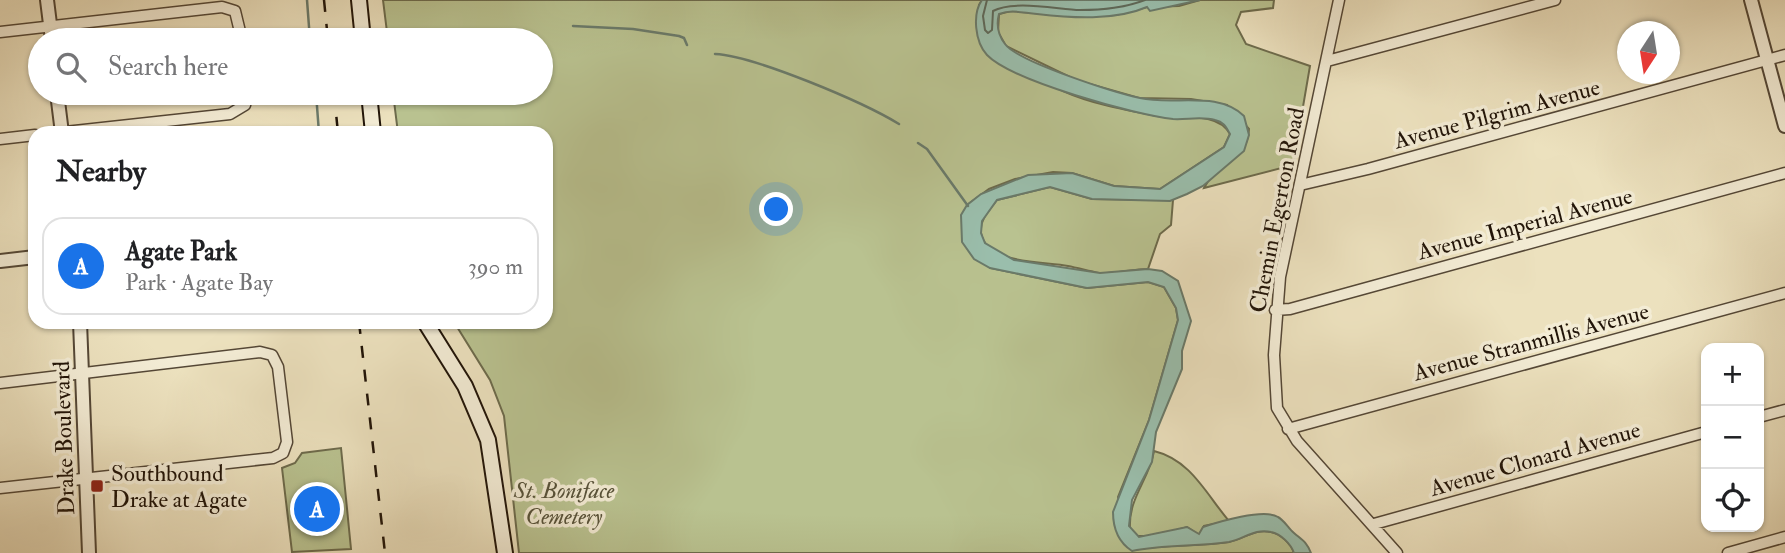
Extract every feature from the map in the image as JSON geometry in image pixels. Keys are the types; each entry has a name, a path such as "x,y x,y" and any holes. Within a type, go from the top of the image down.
{"main road":[{"path":"359,0 362,28"},
{"path":"370,105 372,126"},
{"path":"429,329 465,387 488,440 505,553"}],"street":[{"path":"47,0 50,28"},
{"name":"Chemin Egerton Road","path":"1339,0 1275,310 1277,408 1288,429 1397,553"},
{"path":"1327,61 1555,0"},
{"path":"1751,0 1785,126"},
{"path":"89,28 222,7 235,12 239,28"},
{"path":"0,32 28,33"},
{"name":"Avenue Pilgrim Avenue","path":"1300,185 1368,169 1785,54"},
{"path":"58,105 61,126"},
{"path":"124,126 230,114 245,105"},
{"path":"0,139 28,136"},
{"name":"Avenue Imperial Avenue","path":"1275,310 1290,309 1785,173"},
{"path":"0,261 28,258"},
{"name":"Avenue Stranmillis Avenue","path":"1288,429 1785,293"},
{"name":"Drake Boulevard","path":"80,329 89,553"},
{"path":"0,383 260,352 272,355 278,367 287,442 283,453 273,458 0,488"},
{"path":"1764,416 1785,410"},
{"name":"Avenue Clonard Avenue","path":"1374,524 1701,433"},
{"path":"1728,553 1785,537"}],"green space":[{"name":"St. Boniface Cemetery","path":"383,0 982,0 979,5 978,35 1052,86 1086,100 1121,109 1157,116 1207,119 1224,126 1230,134 1224,147 1160,189 1114,186 1072,173 1053,172 1015,179 989,189 967,205 990,268 1087,288 1148,282 1164,287 1176,308 1178,320 1149,420 1118,497 1133,550 1229,542 1265,531 1282,537 1294,553 519,553 504,416 490,380 458,329 553,329 553,126 397,126 394,105 553,105 553,28 386,28"},
{"path":"1200,0 1274,0 1273,8 1241,12 1236,25 1246,44 1310,66 1293,165 1204,188 1215,174 1237,156 1247,140 1249,129 1227,105 1191,99 1139,98 1076,80 1006,46 998,32 999,14 1011,11 1081,17 1116,15 1147,7 1179,6"},
{"path":"1050,187 1092,199 1173,200 1171,225 1160,234 1148,269 1099,273 1018,260 993,251 985,243 981,233 982,224 997,200"},
{"path":"341,448 351,549 292,552 282,468 295,463 302,453"},
{"path":"1154,451 1167,455 1188,470 1229,521 1204,526 1199,535 1187,527 1155,536 1136,536 1130,529 1132,508"}],"water":[{"path":"982,0 1200,0 1150,11 1147,7 1121,15 1093,17 1013,12 999,14 998,26 1003,41 1028,59 1090,83 1140,98 1221,103 1244,116 1249,135 1244,151 1203,186 1170,201 1092,199 1050,187 997,200 982,221 981,233 985,243 1014,260 1100,273 1148,269 1162,271 1178,281 1191,321 1182,351 1182,369 1156,432 1152,462 1132,500 1129,526 1139,537 1187,527 1199,534 1203,527 1262,514 1282,520 1306,544 1311,553 1294,553 1282,537 1265,531 1229,542 1132,551 1120,539 1115,529 1113,512 1149,420 1178,320 1176,308 1164,287 1148,282 1087,288 990,268 974,259 962,242 961,215 967,205 981,194 1028,175 1072,173 1114,186 1160,189 1224,147 1230,134 1218,121 1205,118 1173,119 1132,111 1047,86 1001,65 987,55 980,43 976,20"}],"waterway":[{"path":"307,0 309,28"},
{"path":"573,26 633,29 679,36 684,38 687,45"},
{"path":"715,54 781,71 861,104 899,124"},
{"path":"317,105 318,126"},
{"path":"918,143 927,149 968,206"}],"railway":[{"path":"324,0 327,28"},
{"path":"335,105 337,126"},
{"path":"360,329 385,553"}],"place":[{"name":"Southbound Drake at Agate","path":"97,486"},
{"name":"Agate Park","path":"317,509"}]}
